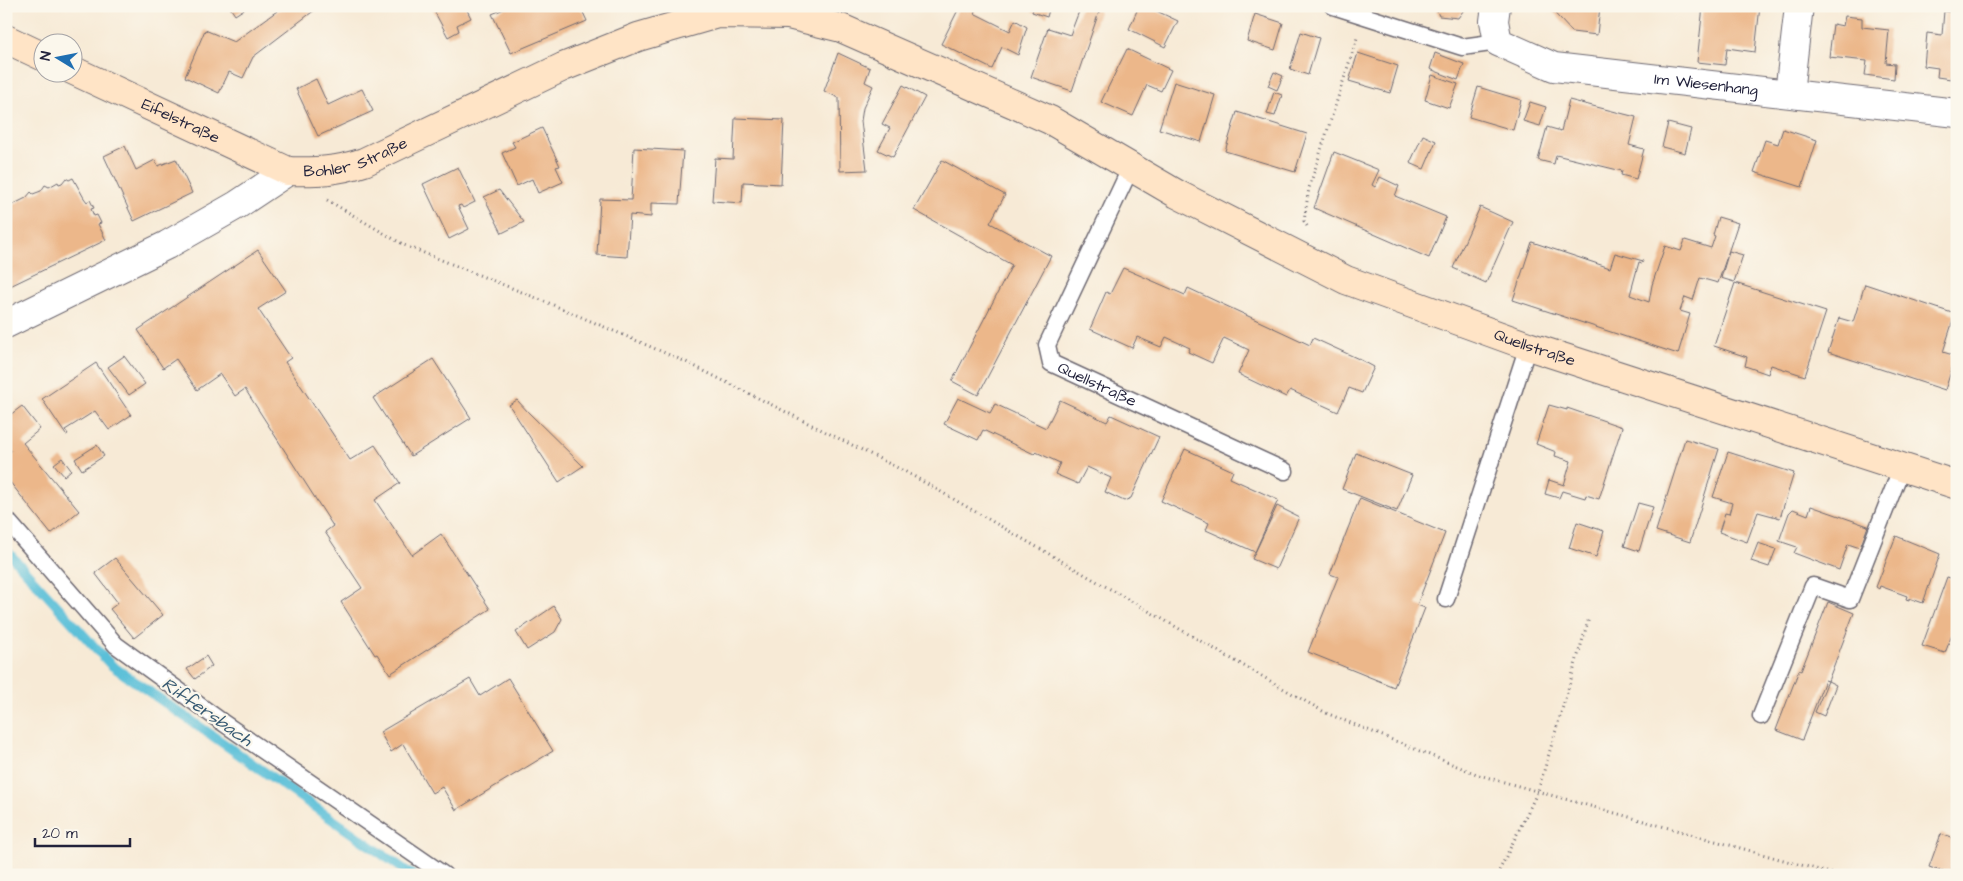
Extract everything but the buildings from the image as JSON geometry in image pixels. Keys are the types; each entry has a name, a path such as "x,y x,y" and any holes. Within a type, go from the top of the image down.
{"main road":[{"name":"Quellstraße","path":"716,10 790,11 841,28 1041,116 1177,194 1346,280 1528,346 1957,485"},
{"name":"Bohler Straße","path":"299,171 340,170 364,162 563,67 638,37 716,10"},
{"path":"6,39 32,51"},
{"name":"Eifelstraße","path":"82,74 299,171"}],"street":[{"path":"1496,6 1494,21 1498,42"},
{"path":"1788,93 1799,6"},
{"name":"Im Wiesenhang","path":"1498,42 1554,67 1957,113"},
{"name":"Bohler Straße","path":"6,324 167,245 299,171"}],"lane":[{"path":"1333,6 1462,47 1498,42"},
{"name":"Quellstraße","path":"1131,167 1047,345 1051,363 1285,471"},
{"path":"1446,599 1528,346"},
{"path":"1761,716 1813,586 1850,599 1902,467"},
{"path":"6,519 116,645 231,728 444,875"}],"path":[{"path":"1302,258 1313,237 1304,221 1309,188 1365,16"},
{"path":"299,171 328,202 404,245 544,301 686,362 908,473 1326,713 1479,775 1837,875"},
{"path":"1497,875 1538,791 1590,618"}],"waterway":[{"name":"Riffersbach","path":"6,550 111,665 412,875"}]}
